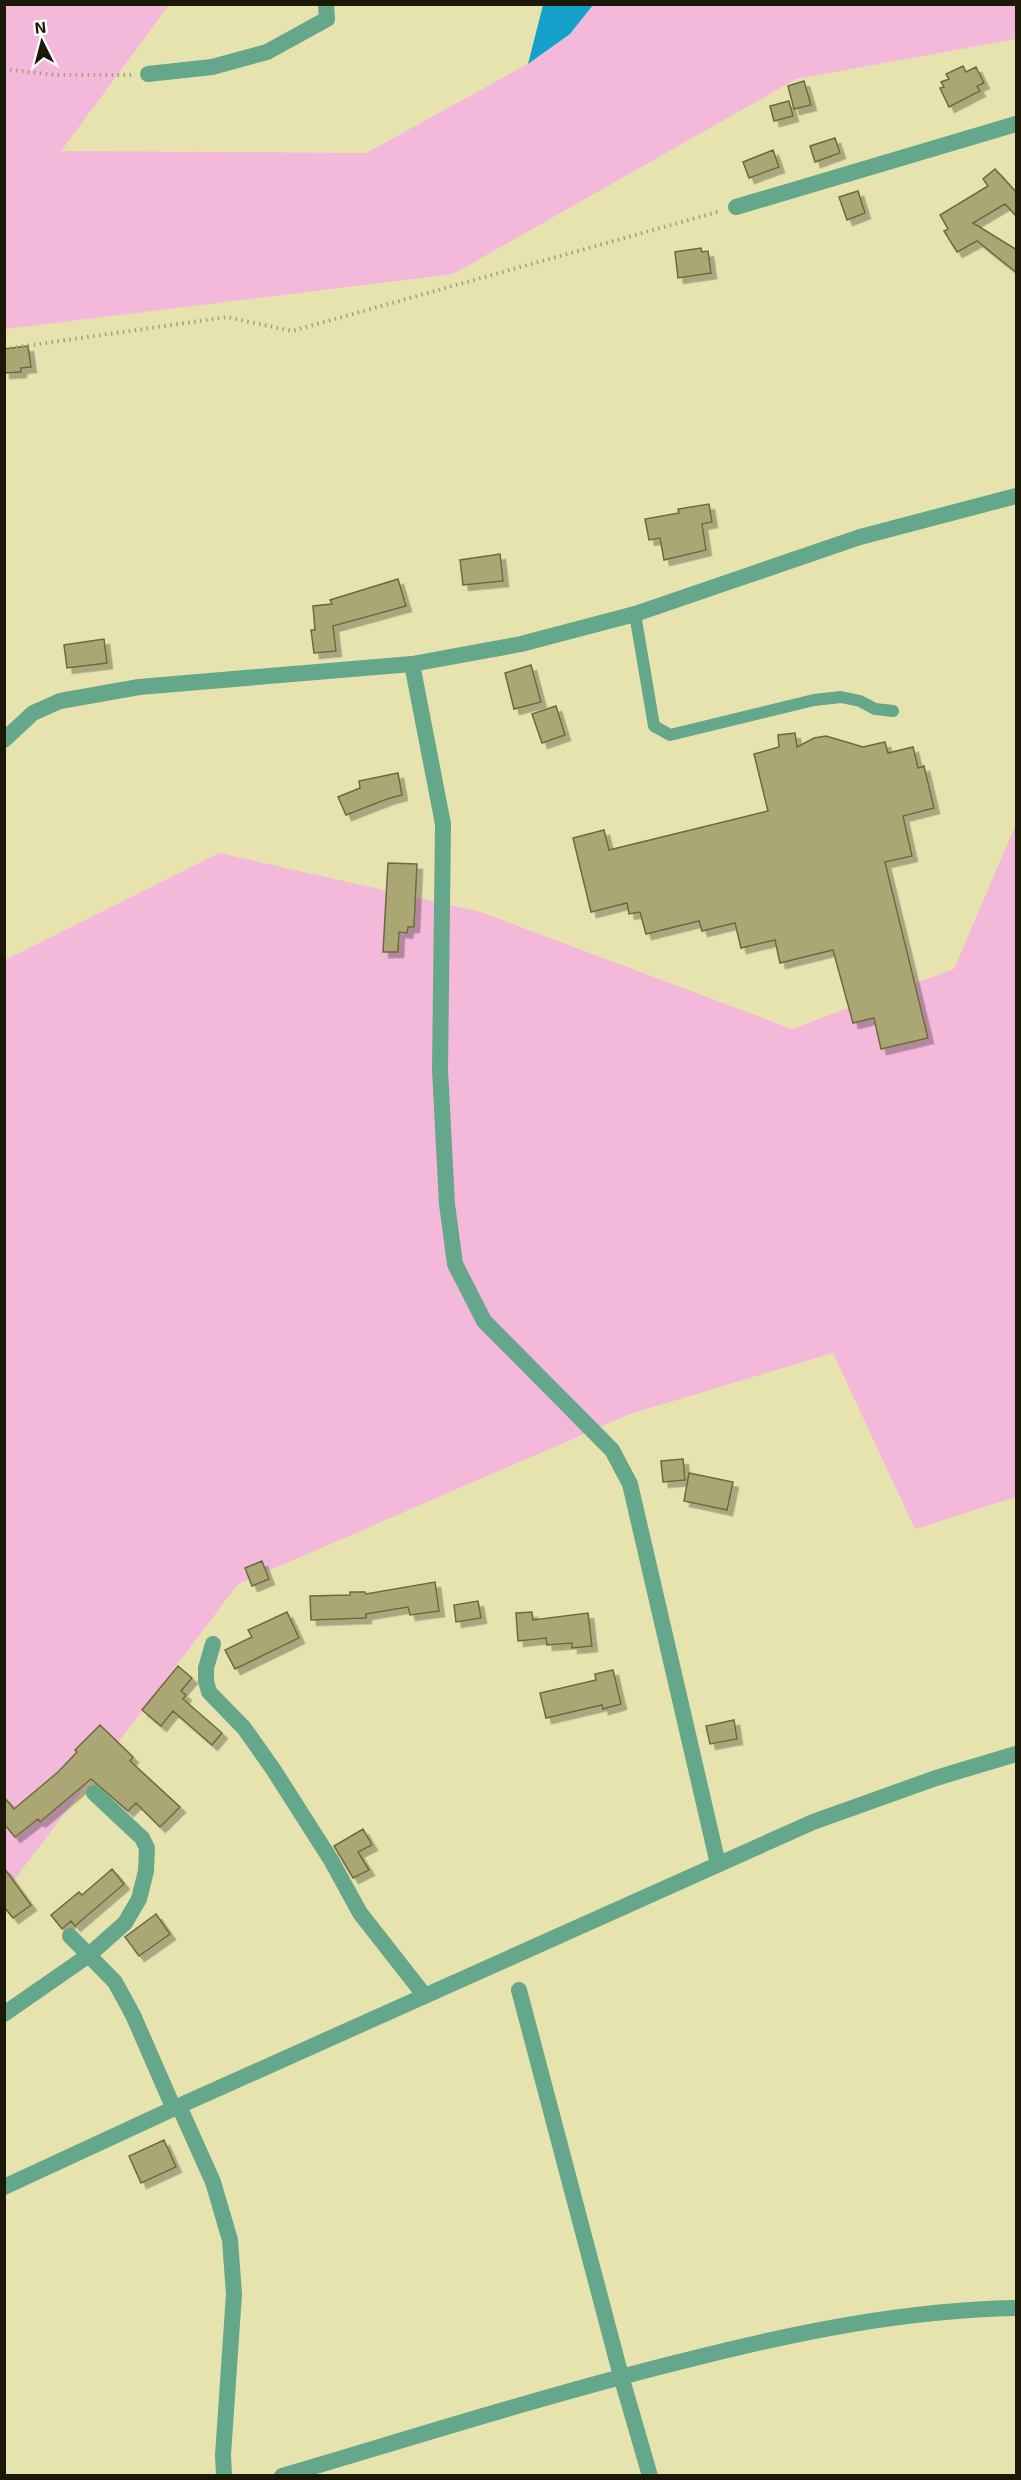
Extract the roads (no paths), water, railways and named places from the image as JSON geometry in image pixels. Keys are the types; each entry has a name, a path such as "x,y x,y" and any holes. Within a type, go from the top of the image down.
{"street":[{"path":"148,75 212,67 267,52 327,19 326,4"},
{"path":"736,207 1017,124"},
{"path":"4,740 33,713 60,701 139,687 412,664 521,644 635,614 860,537 1017,496"},
{"path":"412,664 443,824 440,1070 447,1204 455,1264 484,1321 612,1450 630,1484 718,1864"},
{"path":"213,1644 206,1668 209,1692 244,1728 273,1769 331,1860 360,1913 424,1996"},
{"path":"4,2187 813,1822 936,1778 1017,1754"},
{"path":"4,2014 89,1955 125,1923 139,1899 146,1871 147,1848 142,1838 94,1792"},
{"path":"70,1936 115,1982 134,2015 213,2182 230,2240 234,2294 223,2455 224,2475"},
{"path":"519,1990 621,2376 651,2475"},
{"path":"282,2475 621,2376 779,2337 883,2318 979,2309 1017,2308"}],"lane":[{"path":"635,614 654,726 670,735 814,700 841,697 860,701 875,710 893,711"}],"water":[{"path":"543,5 593,5 570,34 528,64"}]}
